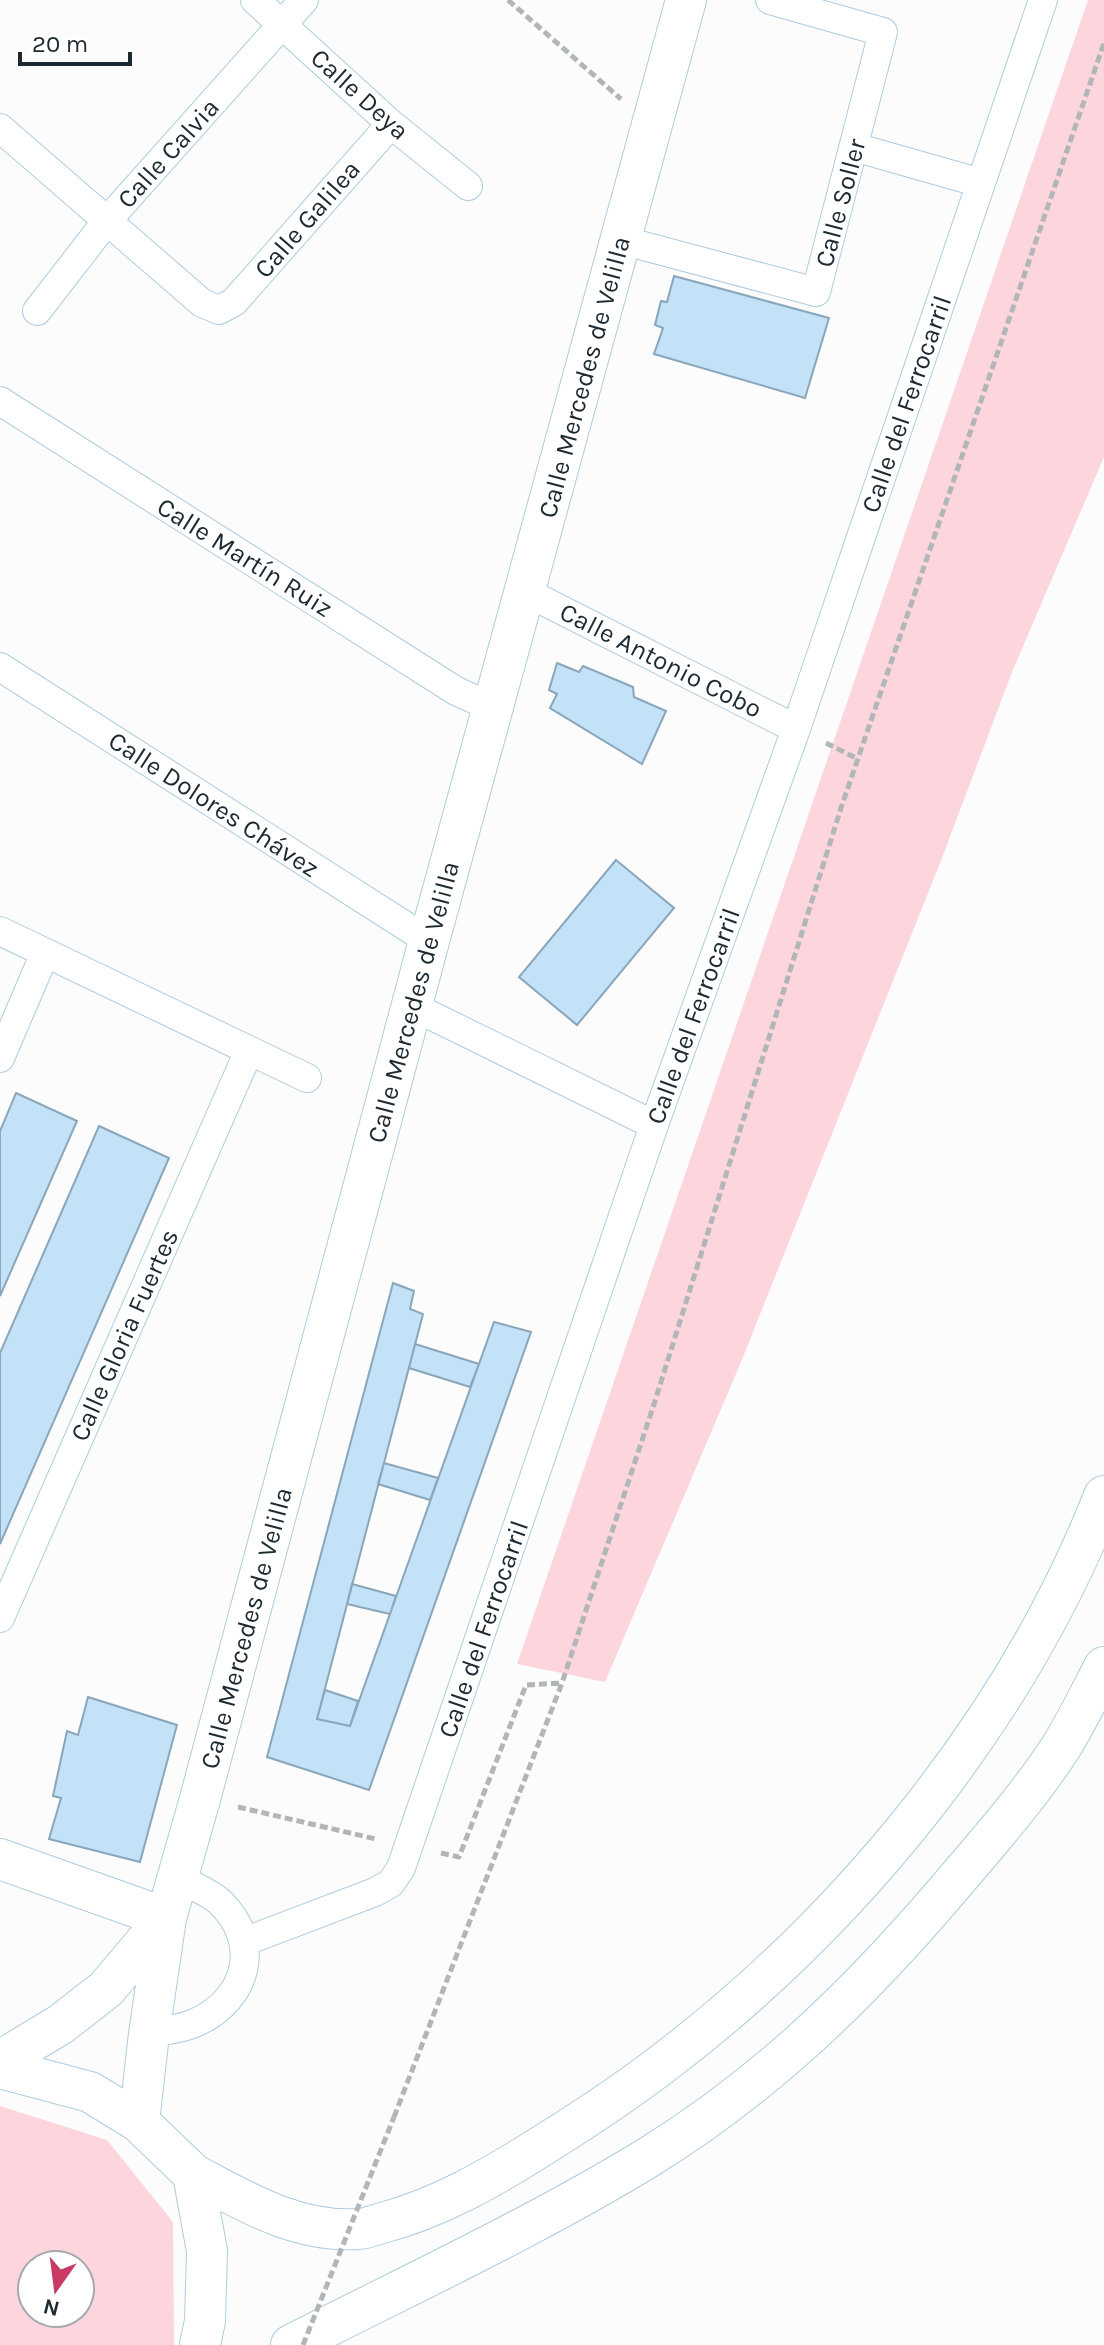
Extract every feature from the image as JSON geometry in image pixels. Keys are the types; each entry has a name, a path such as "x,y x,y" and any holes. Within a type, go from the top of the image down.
{"main road":[{"name":"Calle Mercedes de Velilla","path":"166,1918 686,0"},
{"path":"0,2068 90,2092 139,2122 193,2174 268,2213 311,2225 359,2229 409,2216 495,2175 642,2079 778,1967 882,1858 947,1773 1014,1676 1047,1621 1104,1496"},
{"path":"291,2345 507,2235 648,2157 719,2110 791,2054 856,1992 988,1843 1061,1746 1104,1667"},
{"path":"0,1859 166,1918"},
{"path":"139,2122 166,1918"},
{"path":"0,2061 61,2024 106,1989 166,1918"},
{"path":"193,2174 207,2251 205,2321 200,2345"}],"street":[{"name":"Calle Deya","path":"255,0 391,124 468,186"},
{"name":"Calle Calvia","path":"37,311 106,222 304,0"},
{"name":"Calle Soller","path":"621,240 816,292 883,32 770,0"},
{"name":"Calle del Ferrocarril","path":"246,1941 375,1892 391,1883 401,1868 654,1125 796,729 1043,0"},
{"name":"Calle Galilea","path":"106,222 202,303 219,310 234,302 391,124"},
{"path":"0,128 106,222"},
{"path":"854,147 981,183"},
{"name":"Calle Martín Ruiz","path":"0,401 456,691 494,708"},
{"name":"Calle Antonio Cobo","path":"526,592 796,729"},
{"name":"Calle Dolores Chávez","path":"0,667 429,941"},
{"path":"0,931 248,1053 307,1078"},
{"path":"0,1058 45,953"},
{"path":"412,1006 654,1125"},
{"name":"Calle Gloria Fuertes","path":"0,1618 248,1053"},
{"path":"149,2034 196,2023 226,2003 236,1990 244,1963 246,1941 231,1914 217,1899 177,1878"}],"path":[{"path":"508,0 652,126"},
{"path":"303,2345 562,1683 655,1401 841,808 1104,43"},
{"path":"200,1799 459,1857 526,1685 562,1683"}],"shaded area":[{"path":"1088,0 1104,0 1104,457 1012,672 942,858 741,1362 605,1682 517,1664"},
{"path":"0,2106 107,2140 173,2222 174,2345 0,2345"}],"building":[{"path":"674,276 829,318 805,398 654,354 663,328 655,325 661,301 667,302"},
{"path":"557,663 579,672 583,666 633,687 634,697 666,711 642,764 550,708 557,694 549,690"},
{"path":"616,860 674,908 577,1025 519,977"},
{"path":"16,1093 77,1121 0,1296 0,1131"},
{"path":"99,1126 169,1158 0,1544 0,1353"},
{"path":"393,1283 414,1291 410,1309 423,1314 317,1719 350,1726 494,1322 531,1332 369,1790 267,1757"},
{"path":"415,1344 479,1364 470,1387 409,1368"},
{"path":"384,1463 438,1478 430,1500 378,1484"},
{"path":"352,1584 396,1596 390,1614 347,1604"},
{"path":"325,1690 358,1701 350,1726 317,1719"},
{"path":"88,1697 177,1725 140,1862 49,1839 61,1798 53,1796 67,1731 78,1735"}]}
